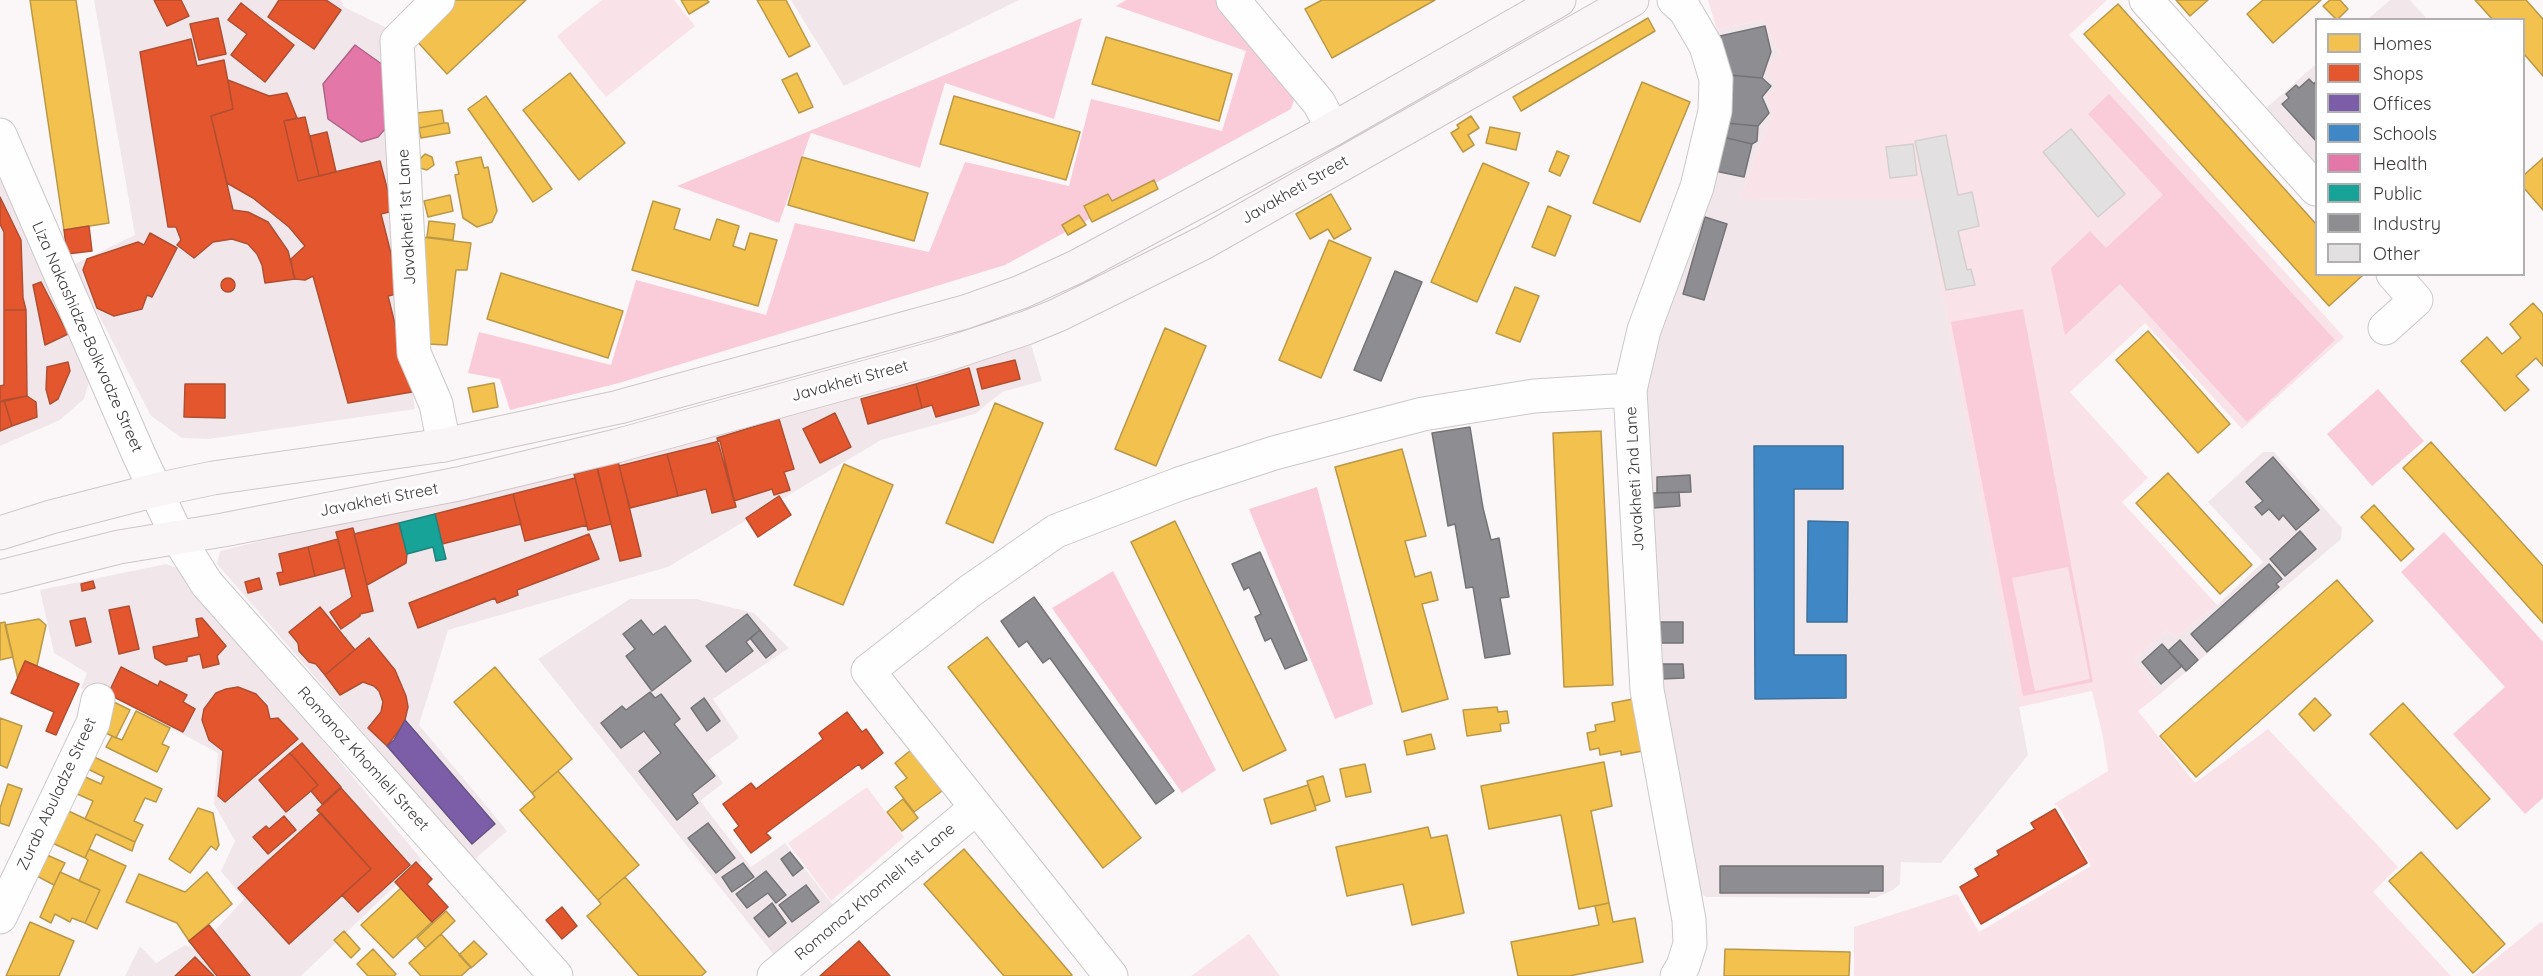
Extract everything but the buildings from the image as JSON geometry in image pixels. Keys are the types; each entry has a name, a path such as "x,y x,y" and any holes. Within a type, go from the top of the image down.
{"main road":[{"name":"Javakheti Street","path":"0,533 51,517 156,490 225,477 444,445 619,407 965,312 1021,292 1076,267 1333,129 1560,0"},
{"name":"Javakheti Street","path":"0,577 120,547 458,484 604,449 939,357 1026,328 1058,315 1203,243 1632,0"}],"street":[{"name":"Javakheti 1st Lane","path":"438,0 397,41 414,352 436,404 444,445"},
{"path":"1233,0 1319,103 1333,129"},
{"name":"Javakheti 2nd Lane","path":"1674,0 1685,10 1706,46 1716,79 1715,111 1697,187 1644,330 1630,390 1647,690 1689,920 1690,944 1677,976"},
{"path":"2146,0 2315,188"},
{"name":"Liza Nakashidze-Bolkvadze Street","path":"0,135 123,421 178,538"},
{"path":"2385,328 2416,300 2395,276"},
{"path":"1111,976 868,671 970,591 1056,531 1179,484 1274,453 1423,414 1534,396 1630,390"},
{"name":"Romanoz Khomleli Street","path":"178,538 207,584 556,976"},
{"name":"Zurab Abuladze Street","path":"0,890 83,715 98,700 93,723 0,917"},
{"name":"Romanoz Khomleli 1st Lane","path":"774,976 976,808"}],"shaded area":[{"path":"94,0 341,0 344,7 387,28 406,350 415,409 209,439 182,438 151,416 73,265 135,235"},
{"path":"602,0 674,0 695,26 606,97 557,36"},
{"path":"791,0 1019,0 844,86"},
{"path":"1126,0 1216,0 1294,100 1291,109 1005,265 619,383 510,410 500,379 468,373 479,332 611,365 636,280 766,315 795,223 929,252 965,162 1069,186 1091,99 1222,131 1246,51 1116,6"},
{"path":"1708,0 2107,0 2069,35 2344,337 2242,429 2145,323 2070,392 2148,478 2122,502 2217,605 2176,637 2167,631 2134,659 2160,694 2138,711 2195,783 2268,729 2398,867 2373,892 2451,976 1854,976 1854,927 1957,894 1979,932 2091,866 2058,806 2054,804 2108,771 2103,737 2092,691 2019,707 1925,199 1739,200 1772,113 1766,95 1776,88 1765,68 1780,54 1762,20 1717,30"},
{"path":"2390,0 2410,0 2426,18 2369,18"},
{"path":"1082,18 1054,119 945,83 920,168 811,133 779,223 677,186"},
{"path":"1762,20 1780,54 1776,88 1766,95 1772,113 1739,200 1925,198 2028,755 1941,863 1901,862 1900,884 1893,890 1875,898 1706,897 1694,888 1660,689 1645,414 1649,363 1726,71 1717,30"},
{"path":"2315,65 2315,169 2263,111"},
{"path":"2109,94 2335,340 2247,422 2120,284 2065,335 2051,268 2090,231 2106,248 2163,195 2088,114"},
{"path":"0,179 78,336 86,360 89,382 84,399 60,420 0,446"},
{"path":"2023,309 2093,682 2023,696 1951,322","holes":["2068,567 2090,679 2035,691 2012,578"]},
{"path":"1030,341 1042,381 1002,392 975,414 881,440 668,567 448,630 419,725 507,831 474,860 217,564 220,551 681,438"},
{"path":"2378,389 2424,441 2372,486 2327,434"},
{"path":"2263,452 2274,452 2342,528 2341,539 2160,694 2134,659 2167,631 2176,637 2217,605 2263,562 2208,502"},
{"path":"1317,487 1373,704 1335,719 1249,509"},
{"path":"2444,532 2543,642 2543,798 2525,814 2453,734 2505,687 2401,572"},
{"path":"166,564 180,569 422,860 301,976 125,976 140,946 156,963 185,945 197,950 244,899 221,871 235,841 214,804 218,753 111,696 81,688 87,673 54,653 40,590"},
{"path":"1113,571 1216,770 1182,793 1052,608"},
{"path":"630,599 696,599 754,613 789,648 713,699 739,738 707,761 723,783 700,801 751,867 785,843 833,905 774,955 538,659"},
{"path":"867,787 904,837 831,901 788,843"},
{"path":"2541,922 2543,924 2543,976 2474,976"},
{"path":"1249,934 1280,976 1191,976"}]}
